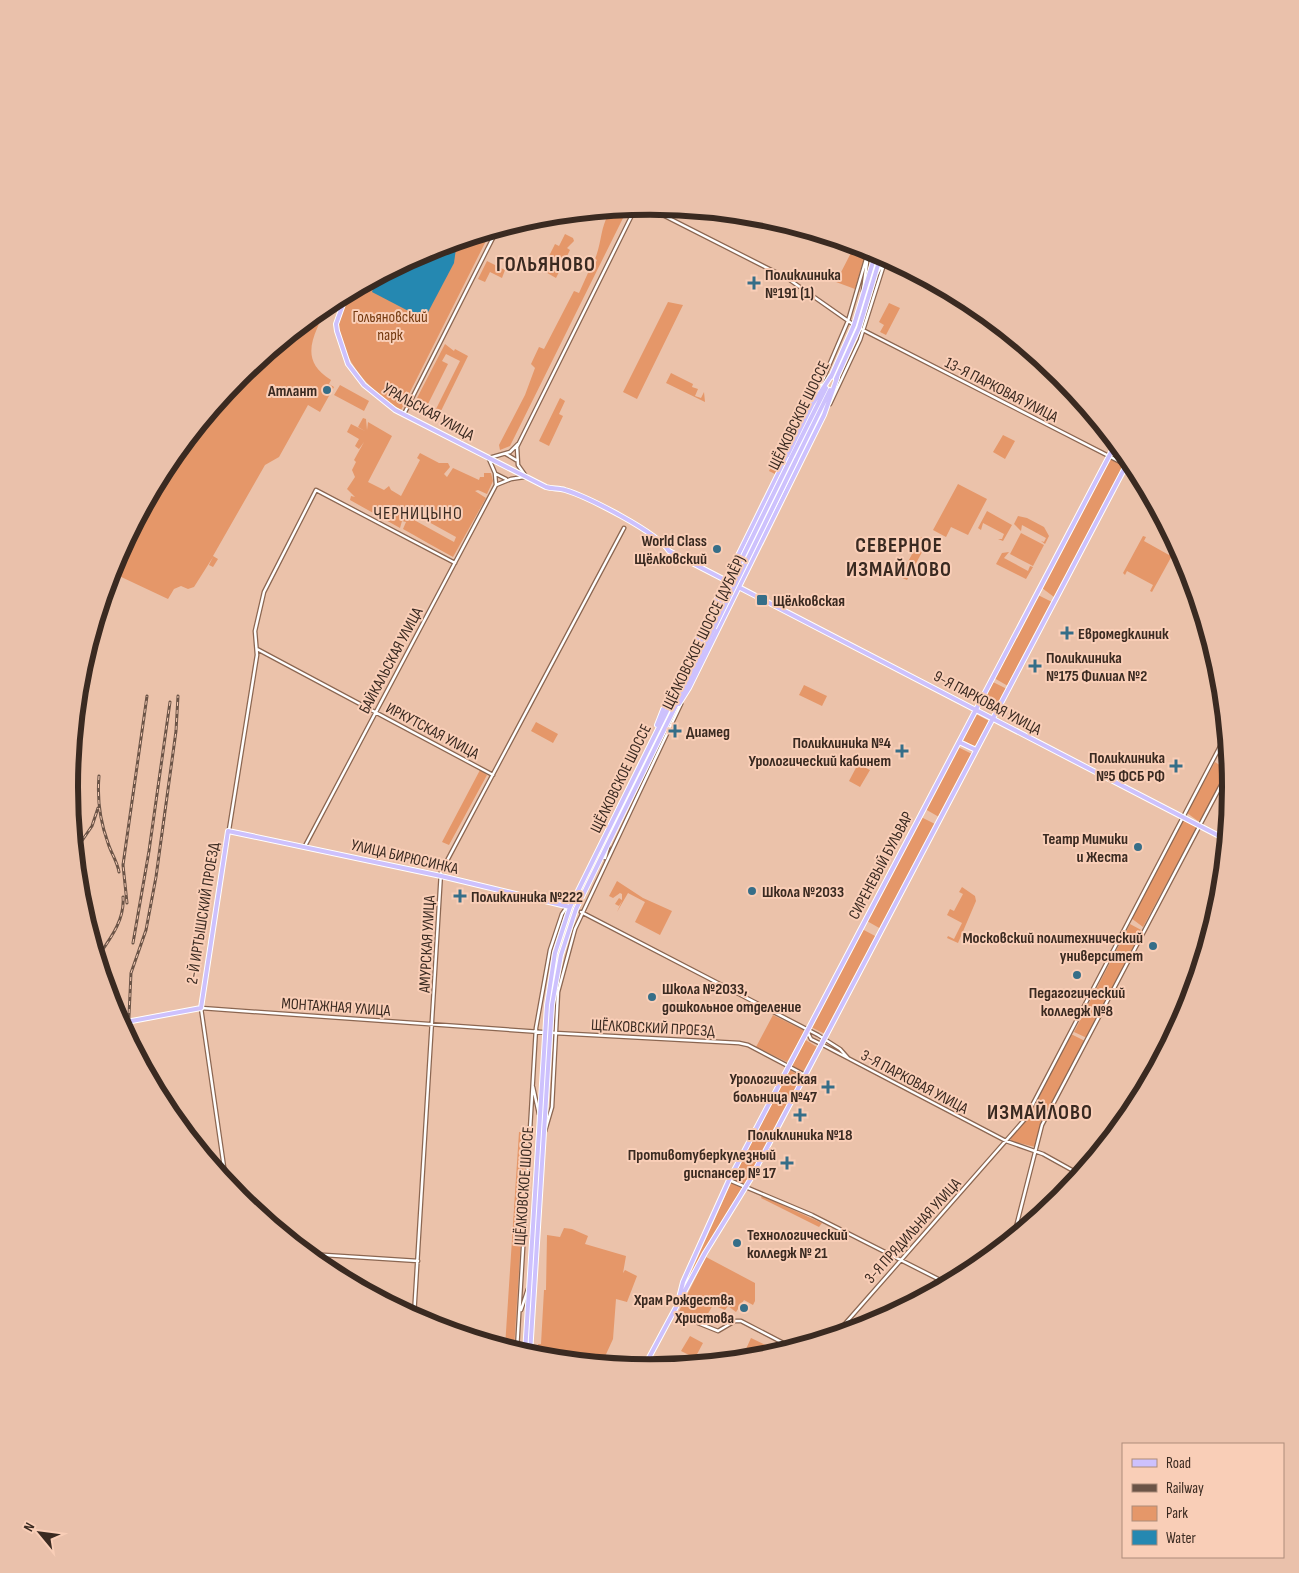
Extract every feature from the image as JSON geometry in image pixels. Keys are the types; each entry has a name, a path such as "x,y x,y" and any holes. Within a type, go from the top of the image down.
{"main road":[{"name":"ЩЁЛКОВСКОЕ ШОССЕ","path":"531,1346 557,971 576,910 714,628 794,459 854,325 873,260"},
{"name":"ЩЁЛКОВСКОЕ ШОССЕ","path":"525,1345 539,1117 551,970 569,907 709,626 837,378 859,328 879,263"},
{"name":"УРАЛЬСКАЯ УЛИЦА","path":"343,304 336,324 342,350 354,373 379,399 404,414 546,487 572,493 649,532 661,540 669,551 727,580"},
{"path":"812,405 831,376"},
{"path":"827,410 837,378"},
{"name":"ЩЁЛКОВСКОЕ ШОССЕ (ДУБЛЁР)","path":"654,737 666,702 812,405"},
{"name":"ЩЁЛКОВСКОЕ ШОССЕ (ДУБЛЁР)","path":"689,688 827,410"},
{"name":"СИРЕНЕВЫЙ БУЛЬВАР","path":"648,1359 678,1303 729,1180 1112,451"},
{"name":"СИРЕНЕВЫЙ БУЛЬВАР","path":"684,1288 746,1187 1124,468"},
{"path":"736,562 736,569 739,571 743,572 749,568"},
{"path":"727,580 740,587"},
{"name":"9-Я ПАРКОВАЯ УЛИЦА","path":"740,587 1219,836"},
{"path":"670,718 689,688"},
{"path":"959,742 976,750"},
{"name":"УЛИЦА БИРЮСИНКА","path":"228,831 441,876 569,907"},
{"name":"2-Й ИРТЫШСКИЙ ПРОЕЗД","path":"201,1008 228,831"},
{"name":"МОНТАЖНАЯ УЛИЦА","path":"129,1022 201,1008"}],"street":[{"path":"503,454 495,461 496,485 510,479 517,472 516,450 518,444 632,215"},
{"name":"13-Я ПАРКОВАЯ УЛИЦА","path":"663,215 789,279 859,328 1120,462"},
{"path":"404,414 494,236"},
{"name":"ЩЁЛКОВСКОЕ ШОССЕ (ДУБЛЁР)","path":"812,405 848,321 867,258"},
{"path":"862,298 867,258"},
{"path":"873,281 882,264"},
{"name":"ЩЁЛКОВСКОЕ ШОССЕ (ДУБЛЁР)","path":"827,410 863,330 884,265"},
{"path":"518,444 513,450 487,457 494,472 502,479 528,478"},
{"path":"503,454 513,456 528,478"},
{"name":"БАЙКАЛЬСКАЯ УЛИЦА","path":"305,846 496,485"},
{"name":"2-Й ИРТЫШСКИЙ ПРОЕЗД","path":"228,831 257,649 255,631 264,592 316,490 455,563"},
{"name":"АМУРСКАЯ УЛИЦА","path":"415,1308 441,876 624,528"},
{"name":"ИРКУТСКАЯ УЛИЦА","path":"257,649 493,774"},
{"name":"ЩЁЛКОВСКОЕ ШОССЕ (ДУБЛЁР)","path":"553,1033 558,992 567,953 581,912 689,688"},
{"name":"3-Я ПРЯДИЛЬНАЯ УЛИЦА","path":"845,1323 1006,1141 1031,1108 1220,747"},
{"path":"1016,1225 1042,1125 1222,783"},
{"path":"604,865 611,838"},
{"path":"518,1343 535,1032 548,959 560,919 569,907"},
{"name":"УЛИЦА БИРЮСИНКА","path":"569,907 576,910"},
{"path":"576,910 581,912"},
{"name":"3-Я ПАРКОВАЯ УЛИЦА","path":"581,912 824,1039 840,1049 848,1058"},
{"path":"557,971 567,953"},
{"name":"2-Й ИРТЫШСКИЙ ПРОЕЗД","path":"201,1008 224,1170"},
{"name":"МОНТАЖНАЯ УЛИЦА","path":"201,1008 553,1033"},
{"name":"3-Я ПАРКОВАЯ УЛИЦА","path":"807,1030 810,1037 821,1044 1006,1141 1035,1151 1074,1171"},
{"name":"ЩЁЛКОВСКИЙ ПРОЕЗД","path":"553,1033 738,1043 754,1048 805,1075"},
{"path":"533,1086 539,1117"},
{"path":"729,1180 788,1204 940,1280"},
{"path":"322,1255 418,1261"},
{"path":"520,1316 529,1283"},
{"path":"673,1314 718,1331 735,1321 741,1321 782,1343"}],"green space":[{"path":"608,216 624,216 510,446 500,450 499,445 525,395 535,368 531,364 539,347 544,349 574,291 579,293 592,264 595,264 597,260 595,259"},
{"path":"565,234 573,238 574,241 567,248 570,250 556,278 542,270 555,244 559,246"},
{"name":"Гольяновcкий парк","path":"487,238 401,410 373,389 352,363 340,332 338,307 397,273 431,258"},
{"path":"851,252 864,257 855,289 836,282"},
{"path":"487,261 505,270 502,278 490,272 485,282 478,279"},
{"path":"668,302 683,305 637,399 623,392"},
{"path":"889,303 900,308 886,335 880,332 884,325 879,322"},
{"path":"321,319 314,335 312,354 314,363 320,372 331,380 329,384 334,387 320,412 308,405 279,457 265,465 213,556 218,559 213,567 209,565 213,557 194,587 188,589 181,586 174,589 168,599 118,576 136,534 154,500 196,438 219,409 272,356"},
{"path":"445,344 454,351 455,349 468,356 441,411 438,410 433,419 411,409 416,400 424,406 436,409 460,361 446,354 442,361 448,364 428,404 417,398"},
{"path":"671,373 693,384 692,387 698,389 695,396 701,398 704,392 705,402 666,383"},
{"path":"340,385 369,401 364,411 334,395"},
{"path":"560,398 565,401 559,414 563,416 549,446 539,441"},
{"path":"363,418 366,419 367,430 368,422 392,436 368,482 384,490 389,486 391,490 401,496 420,460 417,458 420,453 439,463 448,463 450,467 444,474 447,477 453,468 479,480 480,477 484,477 484,473 491,473 493,481 487,494 478,490 475,491 486,498 453,557 403,529 406,522 402,521 400,528 350,500 351,496 355,497 347,489 355,477 352,470 356,462 354,460 364,442 359,449 355,446 359,439 347,432 351,424 365,431 358,427","holes":["398,505 456,537 454,542 396,510"]},
{"path":"787,435 792,438 775,474 769,471"},
{"path":"1003,435 1015,441 1005,459 993,452"},
{"path":"1110,459 1122,465 1124,467 1054,597 1042,588"},
{"path":"958,484 987,499 968,535 951,527 946,537 933,530"},
{"path":"987,511 1012,525 1003,541 998,539 1002,539 1004,534 983,523 981,530 978,528"},
{"path":"1018,516 1027,518 1044,527 1049,536 1045,544 1041,541 1044,542 1046,538 1022,525 1021,531 1014,524"},
{"path":"1021,533 1044,545 1033,566 1010,554"},
{"path":"1143,536 1146,537 1144,541 1169,555 1171,552 1172,555 1152,592 1150,591 1153,585 1127,571 1125,575 1123,573"},
{"path":"921,537 928,541 907,580 900,577"},
{"path":"1009,552 1004,558 1028,571 1030,566 1033,567 1026,579 996,564 1002,553"},
{"path":"1038,595 1052,602 1008,686 994,678"},
{"path":"993,682 1007,689 996,710 982,703"},
{"path":"804,685 827,696 822,706 799,695"},
{"path":"976,714 989,721 978,744 974,746 962,740"},
{"path":"536,722 558,734 553,743 531,731"},
{"path":"958,747 972,754 939,817 925,809"},
{"path":"1215,762 1221,766 1222,780 1201,820 1198,821 1187,813"},
{"path":"858,764 870,770 860,787 849,781"},
{"path":"480,770 487,775 449,845 442,842"},
{"path":"921,817 935,824 881,929 867,921"},
{"path":"1182,820 1197,827 1143,927 1131,918"},
{"path":"617,881 643,898 672,911 660,935 635,922 645,902 628,893 617,912 622,901 619,906 615,904 619,898 622,900 622,894 620,893 613,898 609,896"},
{"path":"962,887 975,896 976,901 958,943 947,938 948,936 954,939 962,923 947,915 950,909 954,911 963,894 959,892"},
{"path":"1130,924 1143,931 1087,1038 1074,1032"},
{"path":"862,929 877,937 825,1034 811,1027"},
{"path":"773,1015 805,1031 787,1062 756,1047"},
{"path":"1071,1034 1085,1041 1041,1125 1035,1147 1011,1141 1010,1137 1026,1119"},
{"path":"804,1039 817,1047 803,1072 791,1065"},
{"path":"789,1069 802,1078 746,1184 734,1181 732,1178"},
{"path":"519,1132 528,1132 514,1342 505,1340"},
{"path":"731,1183 743,1189 684,1288"},
{"path":"762,1196 822,1223 819,1227 761,1198"},
{"path":"564,1228 572,1229 588,1236 585,1244 626,1256 623,1273 625,1270 637,1276 627,1302 616,1299 613,1339 605,1356 538,1348 538,1344 541,1344 544,1290 546,1290 547,1235 560,1237"},
{"path":"706,1257 755,1283 755,1301 753,1305 744,1300 736,1312 728,1306 725,1310 713,1305 703,1322 678,1313"},
{"path":"690,1336 703,1343 696,1356 692,1357 681,1351"},
{"path":"751,1338 768,1346 748,1350 746,1349"}],"water":[{"path":"456,249 454,263 426,316 420,317 372,292 374,285 397,273"}],"railway":[{"path":"127,903 123,865 147,696"},
{"path":"129,1022 131,973 146,930 156,877 176,731 178,696"},
{"path":"133,943 149,851 170,702"},
{"path":"99,776 98,793 101,818 105,835 119,872"},
{"path":"81,843 92,826 98,808"},
{"path":"102,950 122,914 123,897"}],"place":[{"name":"Поликлиника №191 (1)","path":"754,283"},
{"name":"Атлант","path":"327,390"},
{"name":"World Class Щёлковский","path":"717,549"},
{"name":"Щёлковская","path":"762,600"},
{"name":"Евромедклиник","path":"1067,633"},
{"name":"Поликлиника №175 Филиал №2","path":"1035,666"},
{"name":"Диамед","path":"675,731"},
{"name":"Поликлиника №4 Урологический кабинет","path":"902,751"},
{"name":"Поликлиника №5 ФСБ РФ","path":"1176,766"},
{"name":"Театр Мимики и Жеста","path":"1138,847"},
{"name":"Школа №2033","path":"752,891"},
{"name":"Поликлиника №222","path":"460,896"},
{"name":"Московский политехнический университет","path":"1153,946"},
{"name":"Педагогический колледж №8","path":"1077,975"},
{"name":"Школа №2033, дошкольное отделение","path":"652,997"},
{"name":"Урологическая больница №47","path":"828,1087"},
{"name":"Поликлиника №18","path":"800,1115"},
{"name":"Противотуберкулезный диспансер № 17","path":"787,1163"},
{"name":"Технологический колледж № 21","path":"737,1243"},
{"name":"Храм Рождества Христова","path":"744,1308"}],"district":[{"name":"ГОЛЬЯНОВО","path":"546,264"},
{"name":"ЧЕРНИЦЫНО","path":"418,513"},
{"name":"СЕВЕРНОЕ ИЗМАЙЛОВО","path":"899,557"},
{"name":"ИЗМАЙЛОВО","path":"1040,1112"}]}
